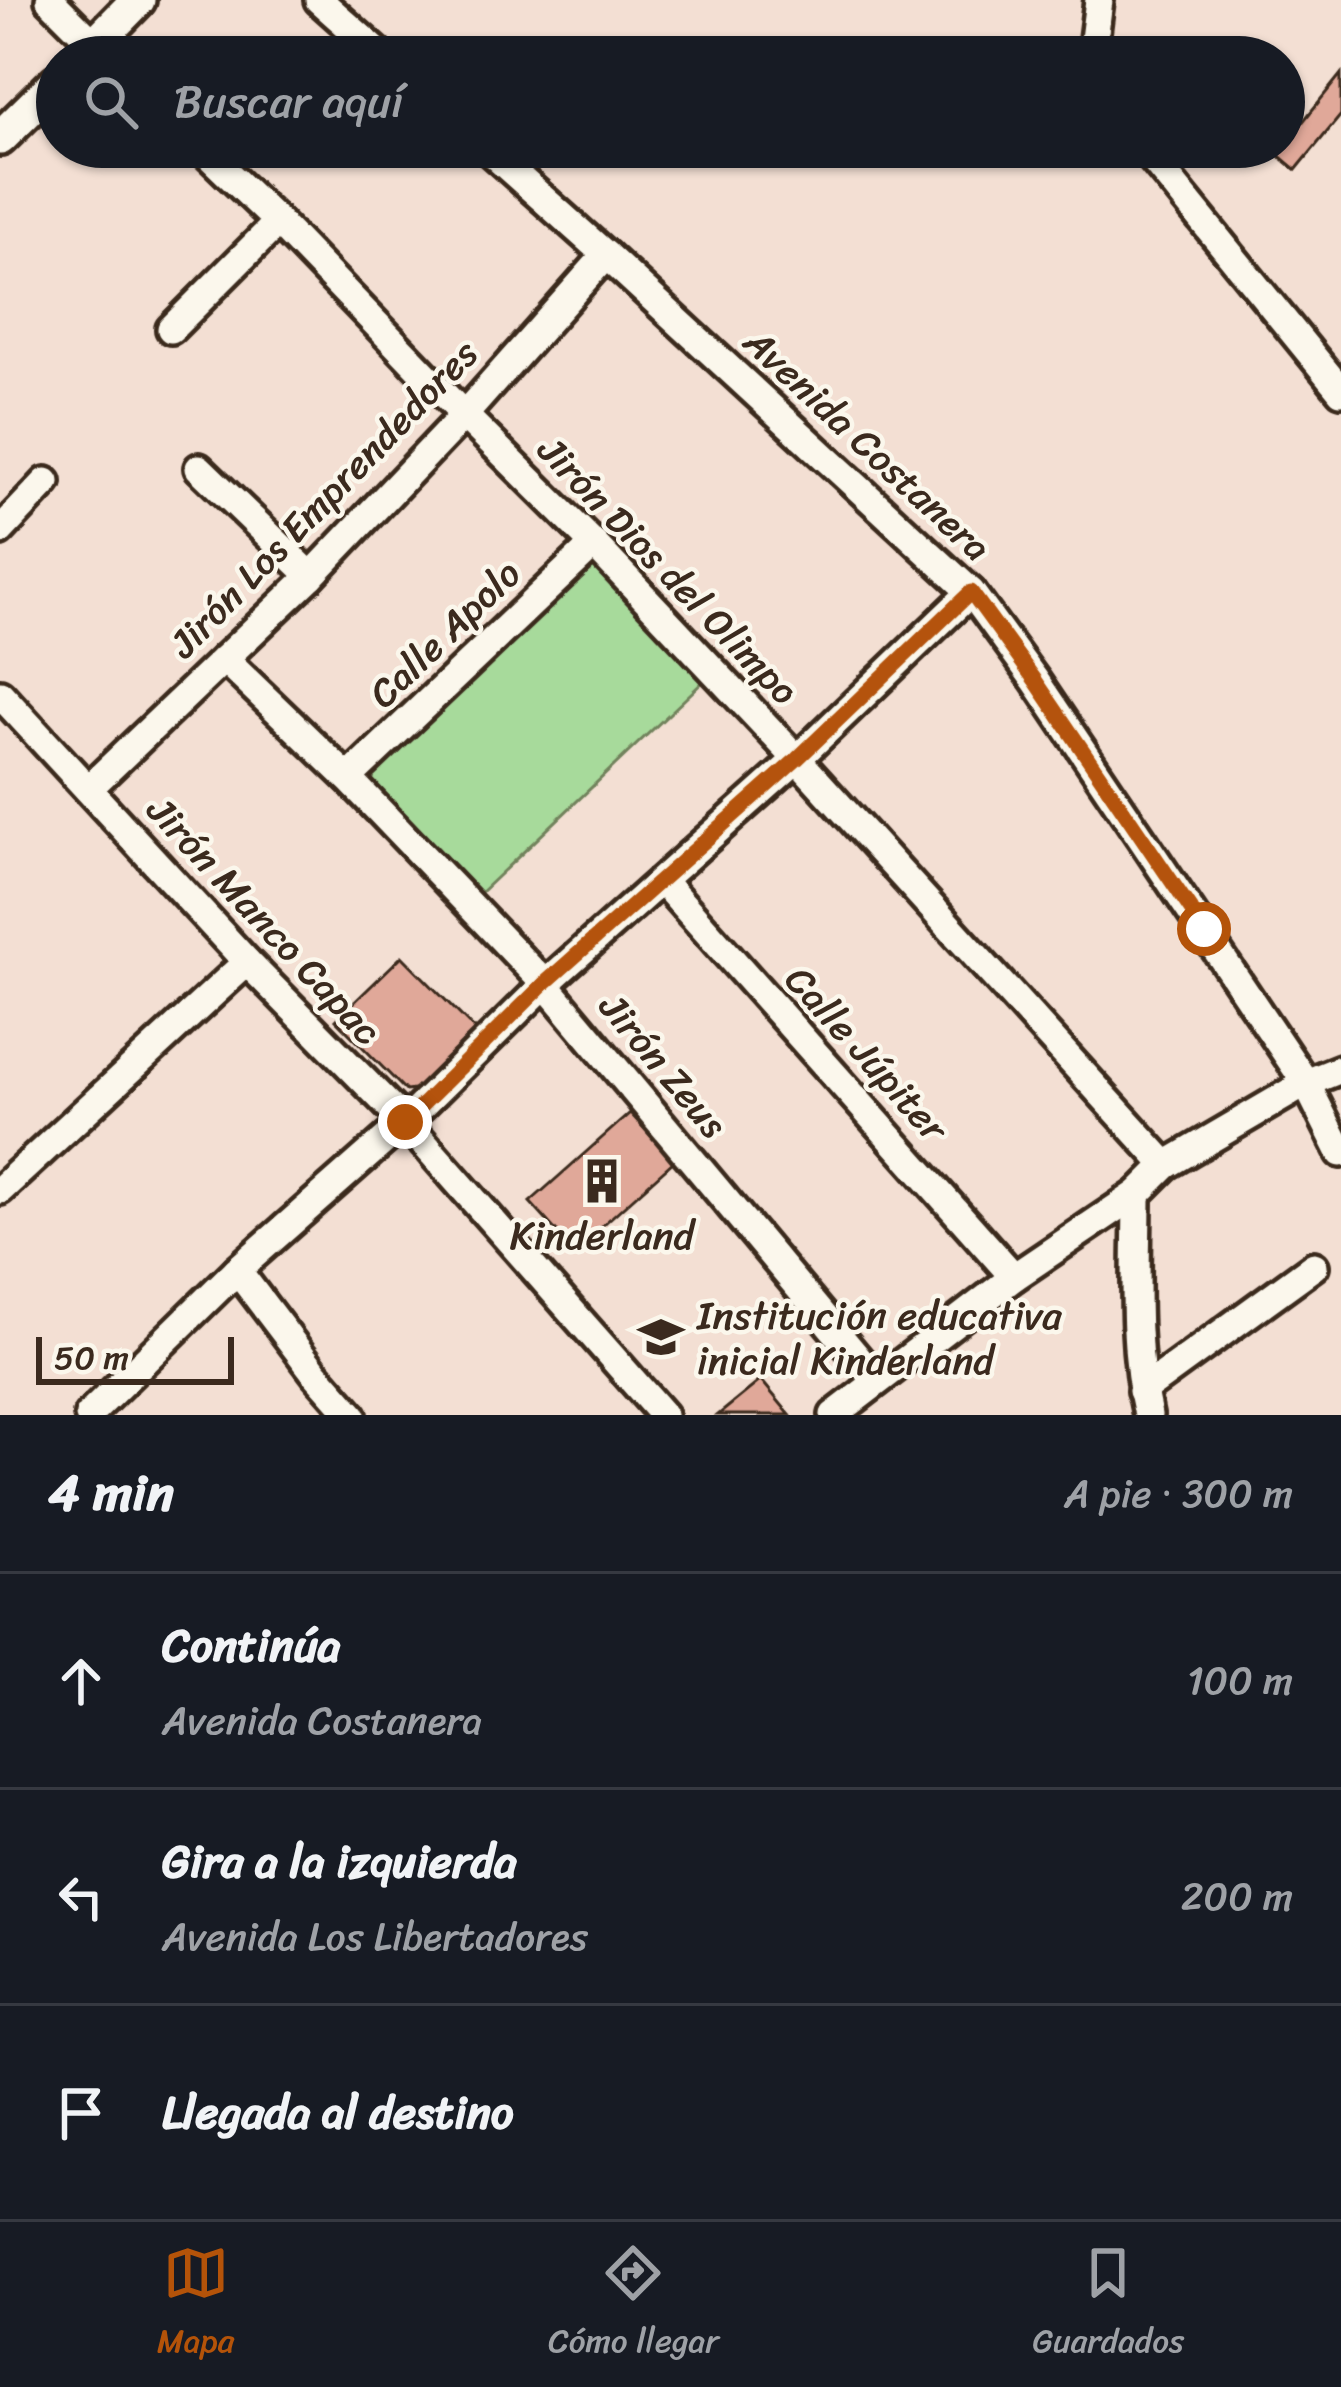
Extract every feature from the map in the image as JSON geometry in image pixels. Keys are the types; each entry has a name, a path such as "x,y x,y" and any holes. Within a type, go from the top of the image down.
{"street":[{"path":"50,0 80,36"},
{"path":"108,36 138,0"},
{"path":"319,0 359,36"},
{"path":"1094,36 1099,0"},
{"path":"0,138 36,103"},
{"name":"Jirón Dios del Olimpo","path":"222,168 594,544 797,759 1166,1165"},
{"name":"Avenida Costanera","path":"508,168 971,592 1306,1083 1341,1153"},
{"path":"1160,168 1341,392"},
{"path":"171,329 278,222"},
{"name":"Jirón Los Emprendedores","path":"88,788 311,575 464,415 606,255"},
{"path":"200,468 311,575"},
{"path":"0,531 46,482"},
{"name":"Calle Apolo","path":"348,778 594,544"},
{"path":"89,1415 237,1270 405,1122 545,983 797,759 971,592"},
{"name":"Jirón Zeus","path":"224,659 348,778 545,983 876,1381"},
{"name":"Jirón Manco Capac","path":"0,694 247,962 405,1122 663,1415"},
{"name":"Calle Júpiter","path":"662,880 1014,1277"},
{"path":"0,1190 247,962"},
{"path":"834,1415 1014,1277 1137,1194 1166,1165 1306,1083 1341,1069"},
{"name":"Avenida Costanera","path":"1306,1083 1341,1107"},
{"path":"1137,1194 1136,1326 1145,1403"},
{"path":"1145,1403 1314,1266"},
{"path":"237,1270 352,1415"}],"green space":[{"path":"592,551 708,677 479,894 362,776"}],"building":[{"path":"1341,74 1341,115 1305,159 1305,119"},
{"path":"402,956 482,1037 429,1088 406,1091 336,1020"},
{"name":"Kinderland","path":"630,1113 674,1161 574,1251 530,1202"},
{"path":"761,1380 790,1415 718,1415"}],"place":[{"name":"Kinderland","path":"602,1181"},
{"name":"Institución educativa inicial Kinderland","path":"661,1337"}],"route":[{"path":"405,1122 545,983 797,759 971,592 1204,929"}]}
